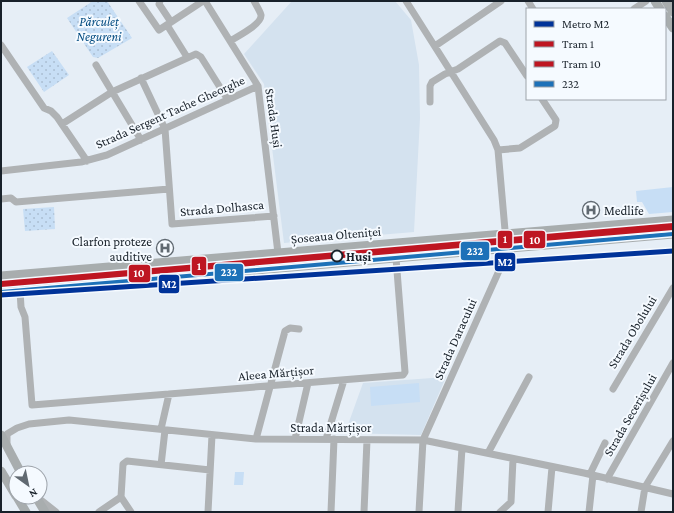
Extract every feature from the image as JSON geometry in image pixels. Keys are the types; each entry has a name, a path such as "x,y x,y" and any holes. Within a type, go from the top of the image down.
{"main road":[{"path":"666,1 673,12"},
{"path":"666,18 673,28"},
{"name":"Șoseaua Olteniței","path":"1,276 673,220"},
{"path":"1,292 673,234"},
{"path":"1,435 9,454"},
{"path":"1,441 16,465"},
{"path":"1,471 8,483"}],"street":[{"path":"140,1 159,30 204,1"},
{"path":"160,1 159,4 187,57"},
{"name":"Strada Huși","path":"204,1 258,86 278,253"},
{"path":"230,41 254,26 261,19 254,1"},
{"path":"406,1 490,131 498,150 505,234 508,248"},
{"path":"435,46 501,1"},
{"path":"636,8 646,1"},
{"path":"430,102 430,84 458,69 500,41 505,43 526,74"},
{"path":"1,45 44,108 51,111 62,124 87,161"},
{"path":"62,124 112,92 196,54 201,57 228,100"},
{"path":"96,65 141,140"},
{"path":"141,78 166,129"},
{"name":"Strada Sergent Tache Gheorghe","path":"1,171 87,161 107,155 258,86"},
{"path":"498,150 520,148 556,126 556,120 543,100"},
{"name":"Strada Dolhasca","path":"166,129 169,190 172,222 174,224 274,216"},
{"path":"1,199 10,198 16,202 169,190"},
{"name":"Strada Daracului","path":"423,440 508,248"},
{"name":"Aleea Mărțișor","path":"20,291 22,312 25,317 32,405 344,380 405,374 396,258"},
{"name":"Strada Obolului","path":"613,389 673,288"},
{"path":"256,438 285,331 290,328 299,329"},
{"name":"Strada Secerișului","path":"607,478 673,363"},
{"path":"488,453 529,377"},
{"path":"326,440 344,380"},
{"path":"295,439 308,383"},
{"path":"162,465 163,430 170,394"},
{"name":"Strada Mărțișor","path":"12,430 37,422 69,420 212,435 256,438 423,440 607,478 673,494"},
{"path":"1,429 12,430"},
{"path":"9,454 6,437 12,430"},
{"path":"208,512 212,435"},
{"path":"331,512 334,439"},
{"path":"364,512 366,440"},
{"path":"419,512 423,440"},
{"path":"641,512 645,487 673,441"},
{"path":"588,512 591,475 605,444"},
{"path":"458,512 462,448"},
{"path":"500,512 511,502 513,459"},
{"path":"131,512 121,497 124,462 210,470"},
{"path":"548,512 552,467"},
{"path":"99,512 121,497"},
{"path":"47,505 56,512"}],"shaded area":[{"path":"292,1 395,1 411,20 419,65 420,118 414,232 284,243 264,84 244,54"},
{"path":"446,377 421,435 345,433 363,383"}],"green space":[{"name":"Părculeț Negureni","path":"93,1 107,1 132,38 98,58 93,57 67,18"},
{"name":"Părculeț Negureni","path":"52,51 69,75 44,92 27,67"},
{"path":"673,187 673,212 649,214 642,202 637,202 636,191"},
{"path":"54,207 55,229 25,231 23,209"},
{"path":"419,383 420,402 371,406 370,387"},
{"path":"235,472 244,472 243,485 234,485"}],"metro line":[{"name":"M2","path":"1,295 673,251"}],"tram line":[{"name":"1","path":"1,283 673,225"},
{"name":"10","path":"1,285 673,228"}],"transit line":[{"name":"232","path":"1,292 673,234"}],"place":[{"name":"Medlife","path":"591,210"},
{"name":"Clarfon proteze auditive","path":"165,248"},
{"name":"Huși","path":"337,256"}]}
